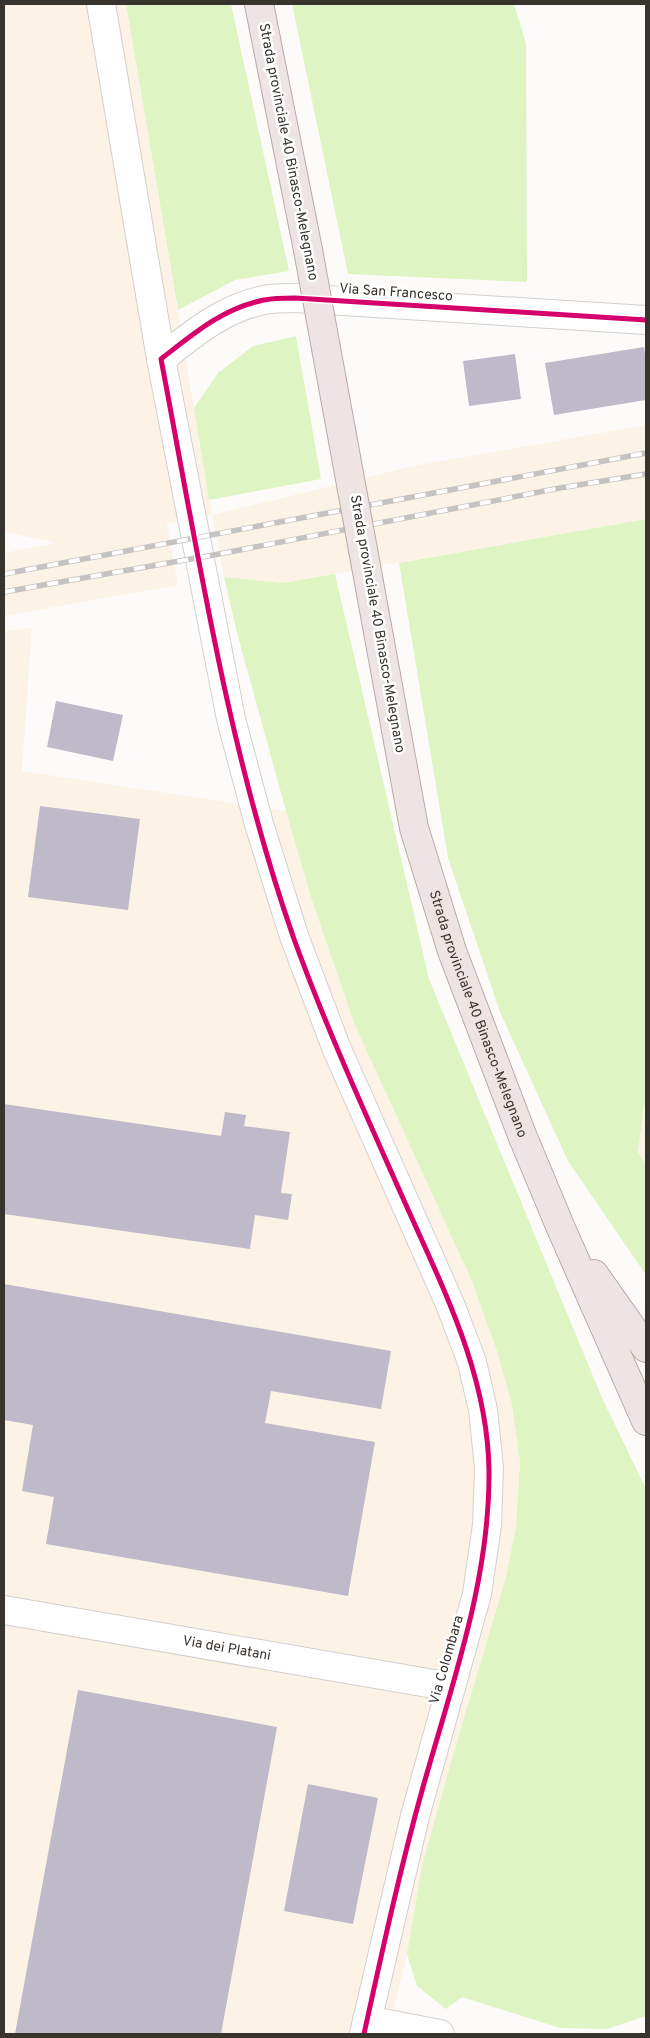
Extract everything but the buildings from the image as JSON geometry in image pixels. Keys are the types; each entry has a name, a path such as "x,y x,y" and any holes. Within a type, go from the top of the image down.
{"main road":[{"name":"Strada provinciale 40 Binasco-Melegnano","path":"259,4 308,250 414,828 452,951 522,1135 646,1421"},
{"name":"Strada provinciale 40 Binasco-Melegnano","path":"560,1226 646,1348"}],"street":[{"name":"Via Colombara","path":"101,4 161,359 231,719 259,824 294,936 336,1047 450,1304 472,1362 483,1410 489,1468 487,1525 477,1594 415,1816 366,2027"},
{"name":"Via San Francesco","path":"161,359 208,323 236,307 266,299 295,298 646,320"},
{"name":"Via dei Platani","path":"4,1610 451,1687"},
{"path":"366,2027 440,2034"}],"shaded area":[{"path":"4,4 126,4 212,515 167,523 178,585 4,616 4,553 57,543 4,532"},
{"path":"646,425 646,519 283,583 224,577 212,515 413,466"},
{"path":"32,627 22,771 286,811 311,897 354,1023 471,1279 496,1348 512,1404 520,1463 516,1527 506,1577 422,1866 407,1954 388,2034 4,2034 4,632"},
{"path":"646,1091 646,1166 638,1152"}],"green space":[{"path":"126,4 231,4 289,271 235,280 178,310"},
{"path":"292,4 514,4 526,44 527,282 348,274"},
{"path":"296,336 321,479 209,500 194,408 218,373 253,346"},
{"path":"646,519 646,1091 638,1152 646,1166 646,1275 568,1161 500,1012 448,858 399,563"},
{"path":"335,574 429,979 602,1398 646,1489 646,2016 607,2029 560,2028 462,1997 446,2009 417,1986 407,1954 422,1866 506,1577 516,1527 520,1463 512,1404 496,1348 471,1279 354,1023 311,897 237,633 224,577 283,583"}],"railway":[{"path":"4,574 646,453"},
{"path":"4,592 219,554 560,488 646,474"}],"cycle path":[{"path":"364,2034 407,1849 457,1670 476,1592 488,1512 489,1471 487,1436 481,1401 472,1368 449,1301 320,1007 294,939 271,868 233,724 217,651 161,359 197,331 235,309 276,298 646,320"}]}
